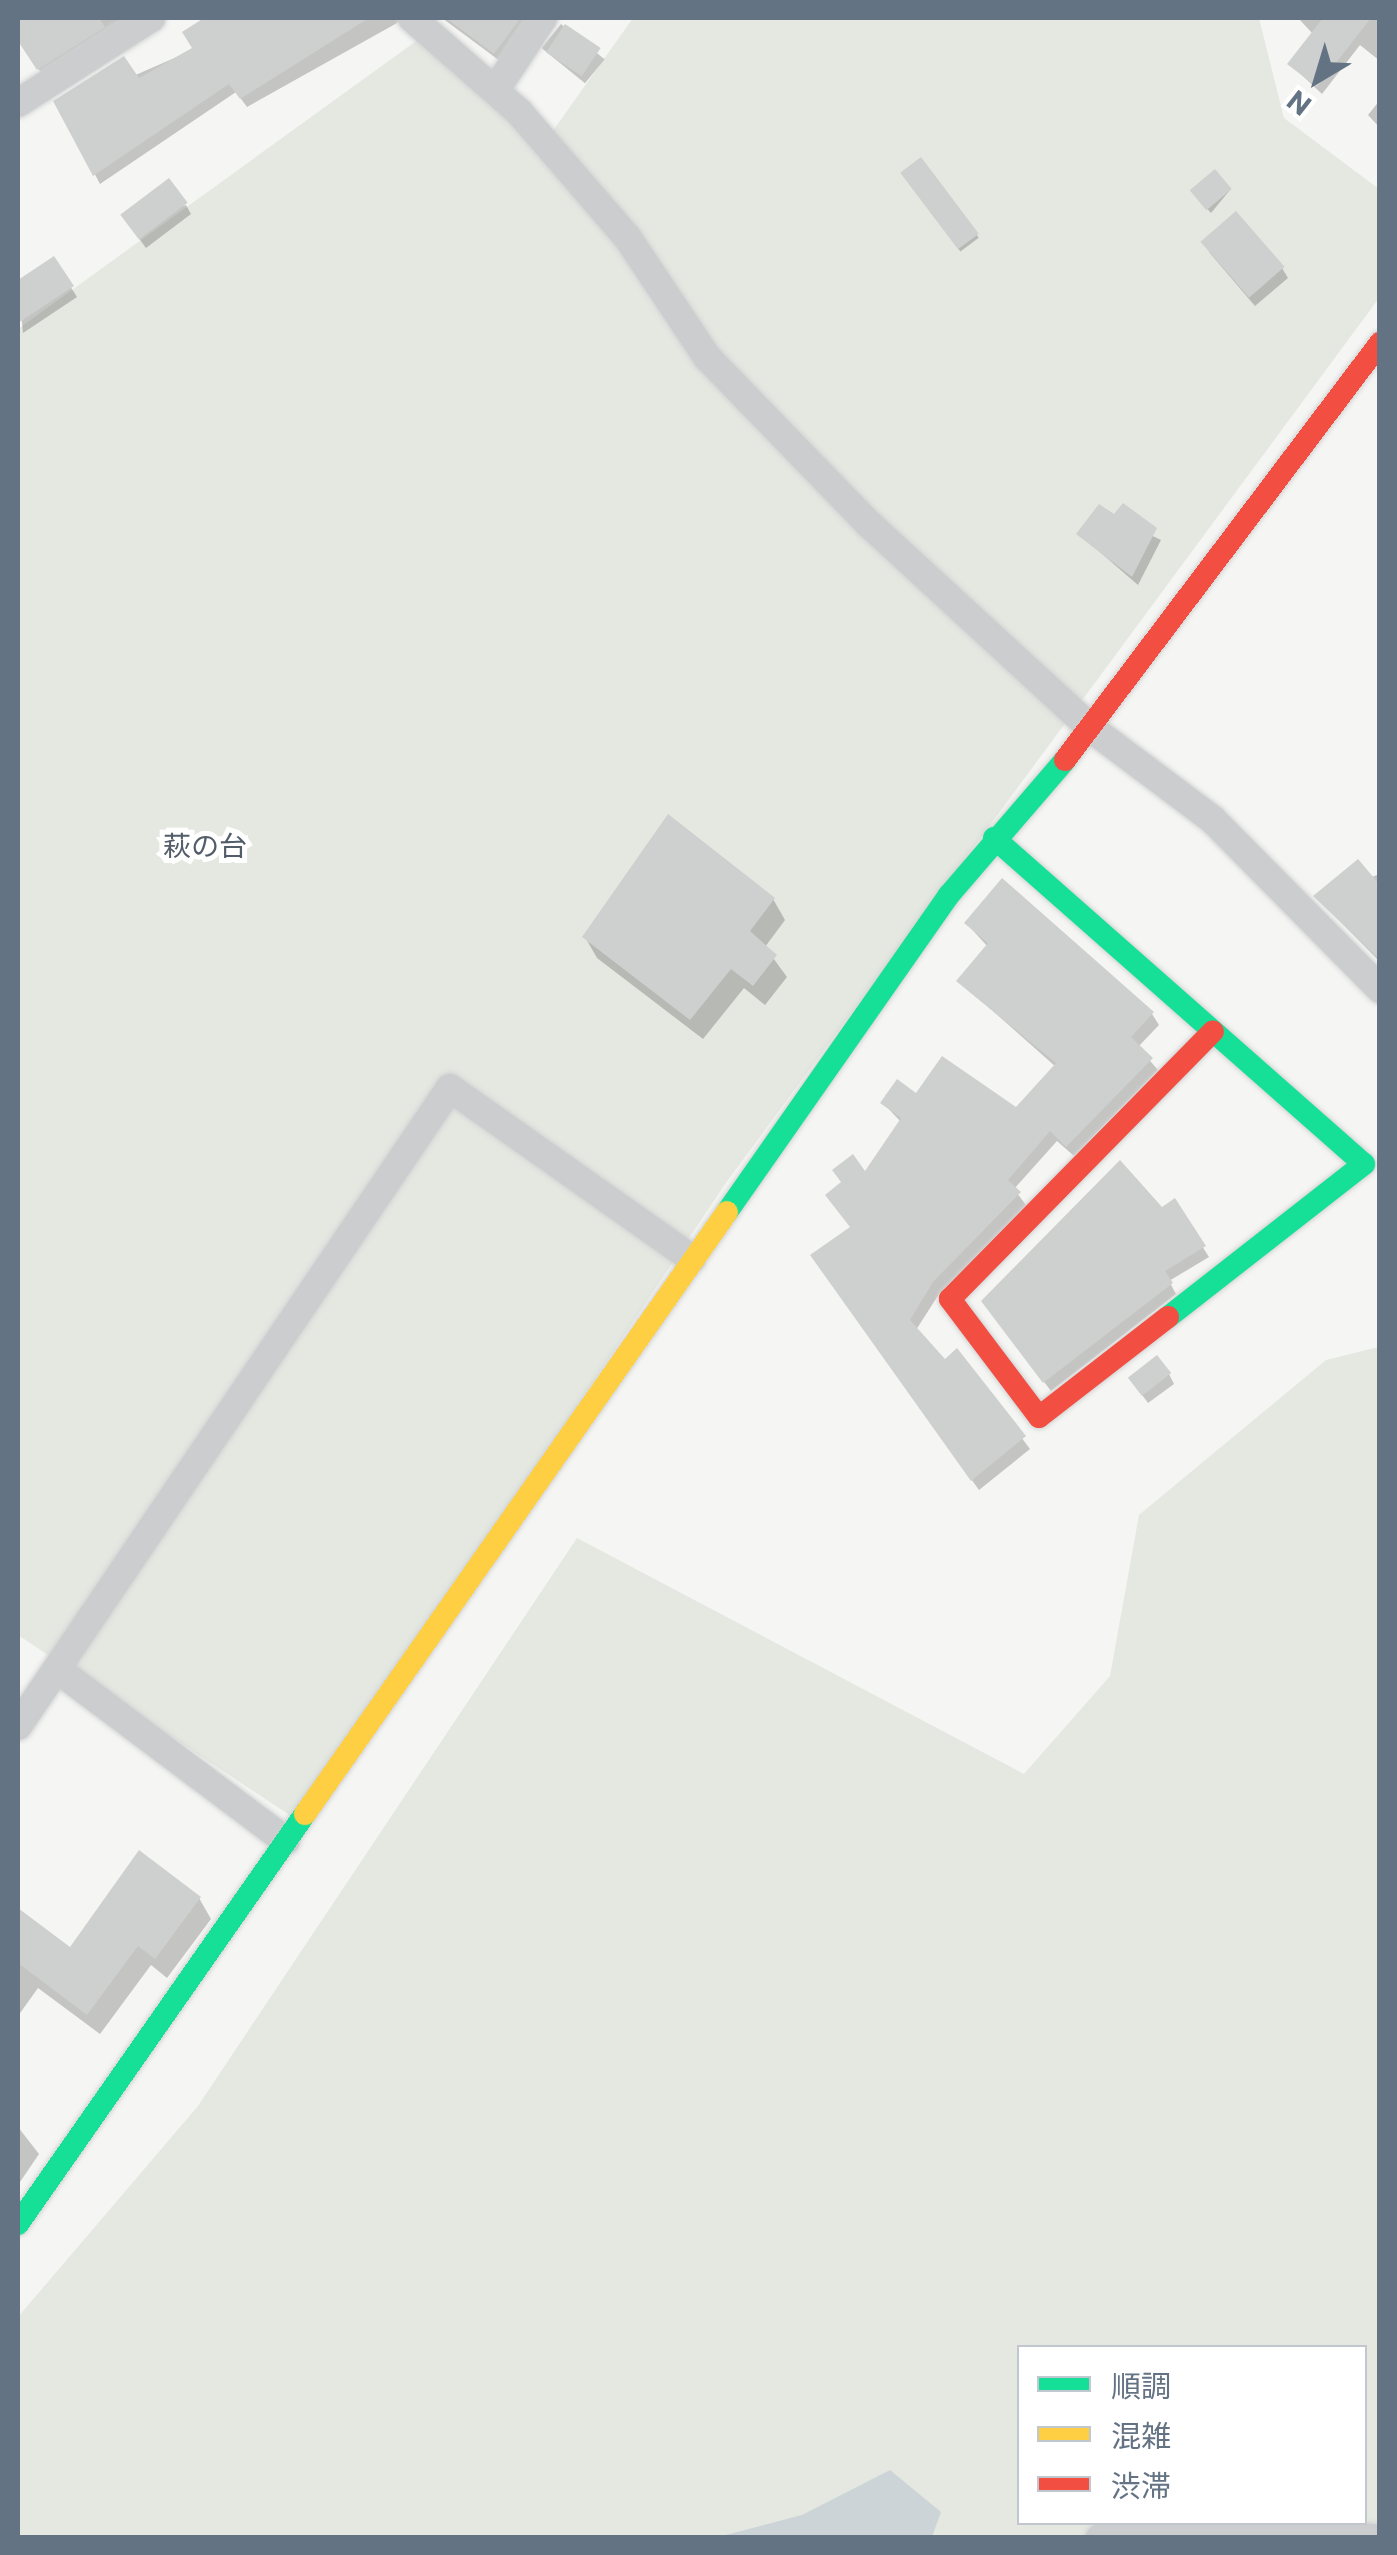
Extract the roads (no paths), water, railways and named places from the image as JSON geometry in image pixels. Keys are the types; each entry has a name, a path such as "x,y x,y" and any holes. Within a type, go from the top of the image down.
{"street":[{"path":"18,103 151,18"},
{"path":"412,18 496,89 628,237 708,356 869,524 1092,730 1213,820 1379,987"},
{"path":"496,89 543,18"},
{"path":"18,2224 692,1259 994,838 1092,730 1380,344"},
{"path":"994,838 1364,1164 1039,1417 950,1300 1213,1031"},
{"path":"18,1726 450,1088 692,1259"},
{"path":"57,1669 286,1841"},
{"path":"1100,2538 1178,2527 1374,2538"}],"district":[{"name":"萩の台","path":"205,845"}]}
